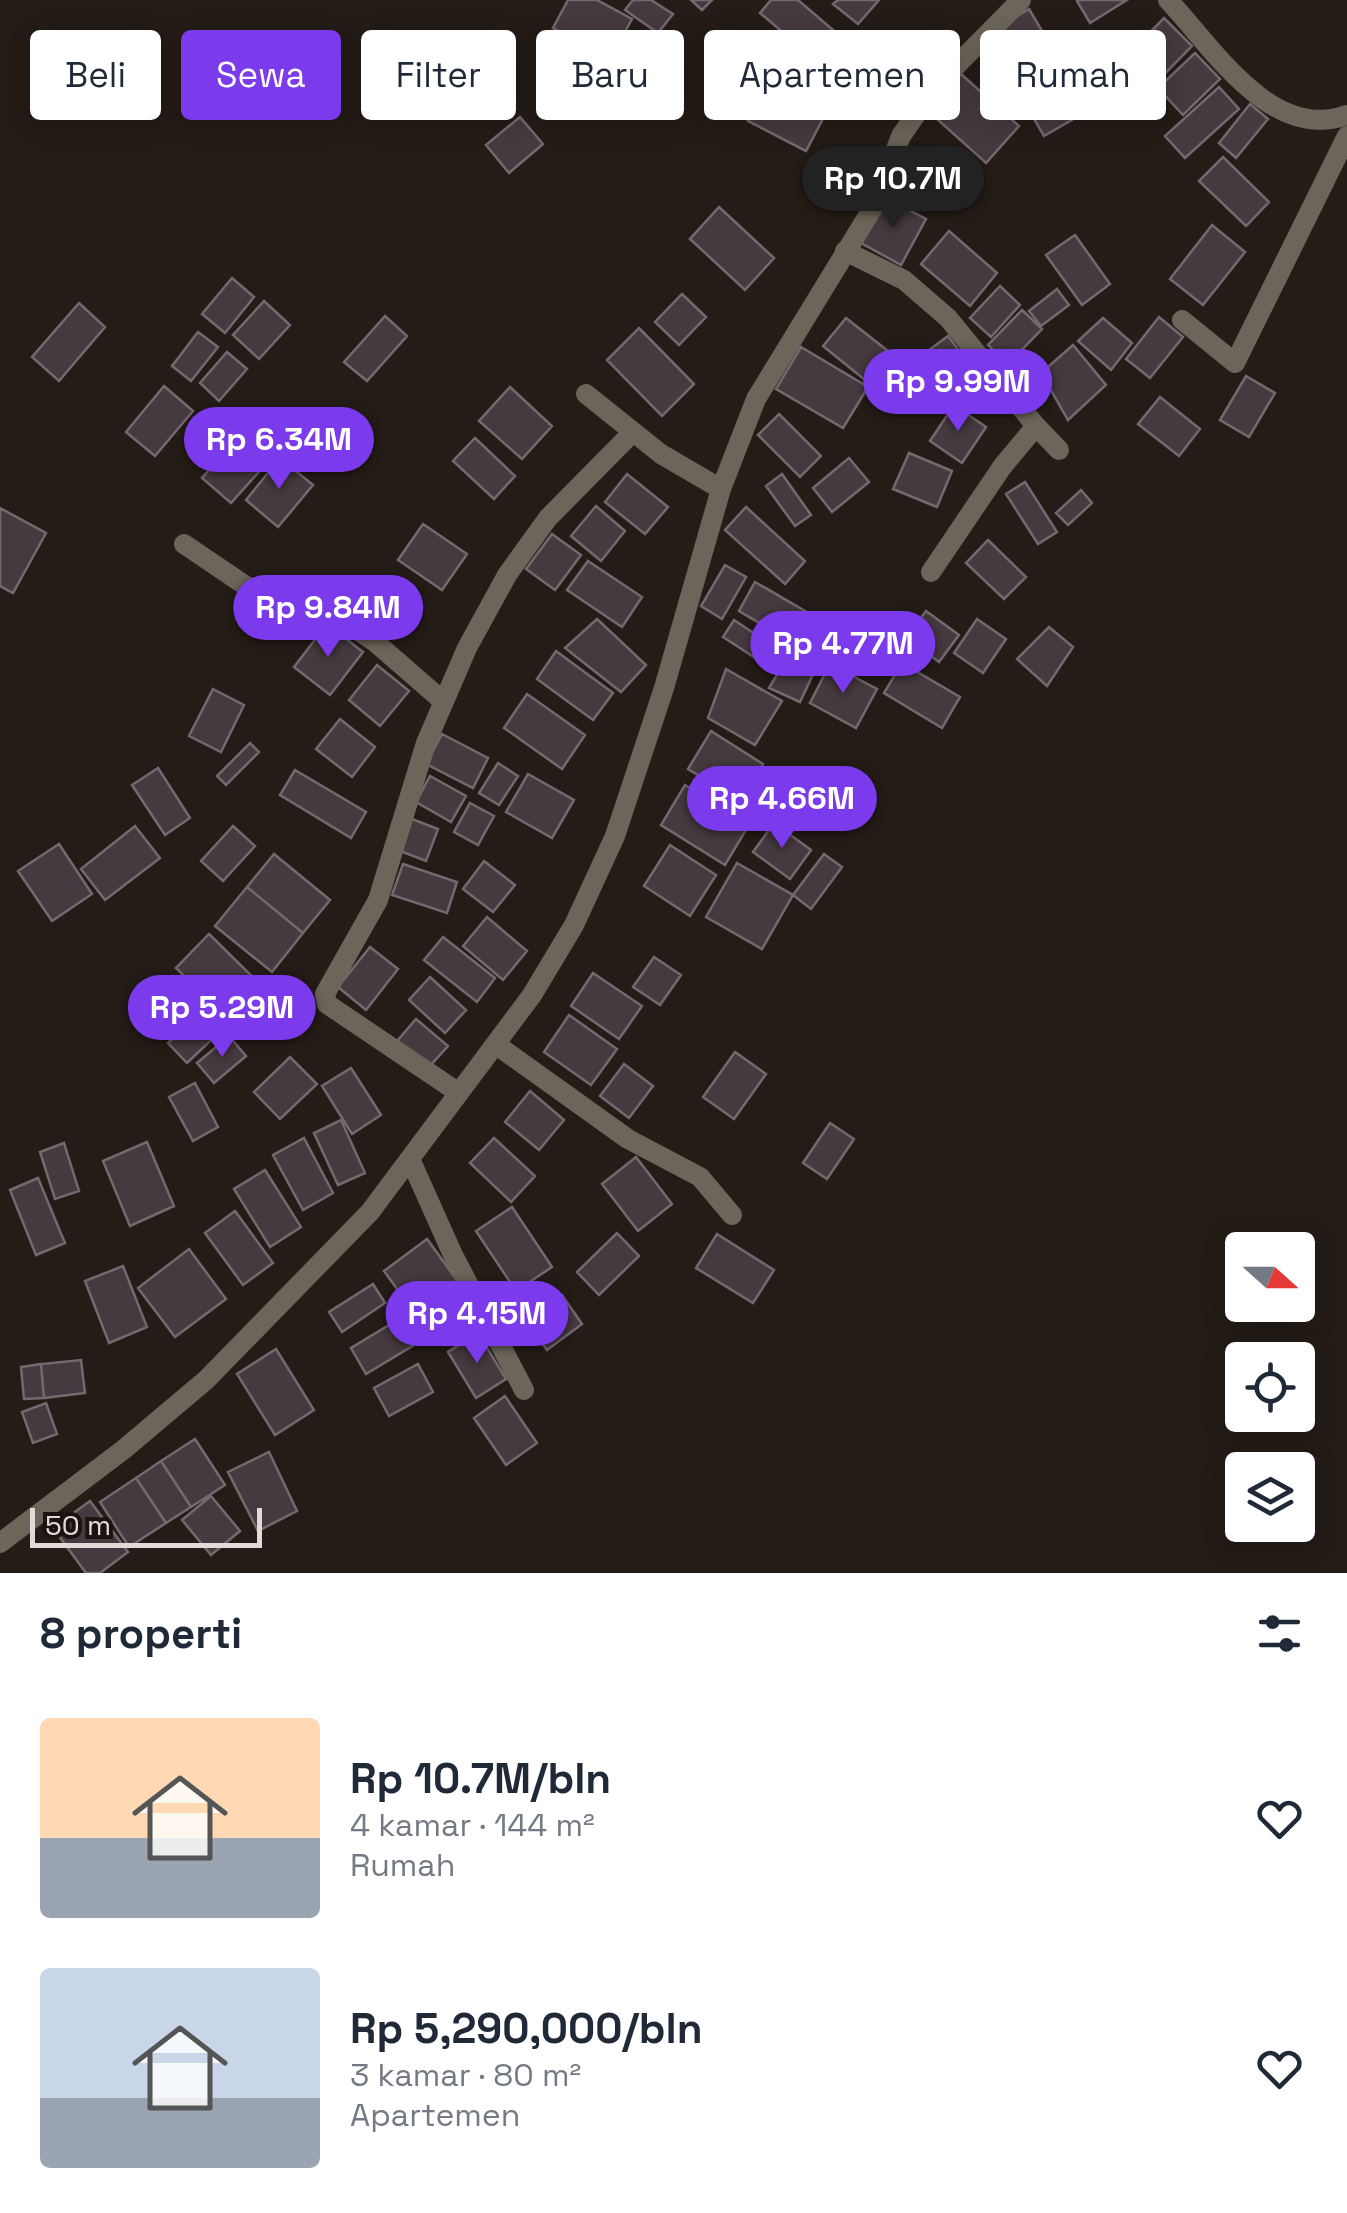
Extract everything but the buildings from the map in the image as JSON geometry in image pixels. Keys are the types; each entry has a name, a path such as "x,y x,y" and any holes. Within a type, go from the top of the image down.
{"street":[{"path":"0,1543 123,1450 206,1380 370,1212 498,1046 574,925 616,836 664,688 721,489 756,399 874,206 901,136 934,88 1021,0"},
{"path":"1168,0 1230,71 1262,98 1308,118 1347,115"},
{"path":"1182,320 1235,363 1347,136"},
{"path":"845,251 904,280 948,318 1059,450"},
{"path":"586,394 632,433 721,489"},
{"path":"931,572 1002,467 1036,426"},
{"path":"459,1093 327,1004 325,994 378,900 426,743 507,576 548,518 632,433"},
{"path":"184,544 246,586 336,616 375,642 444,702"},
{"path":"498,1046 628,1139 700,1177 732,1214"},
{"path":"411,1161 453,1255 524,1390"}]}
